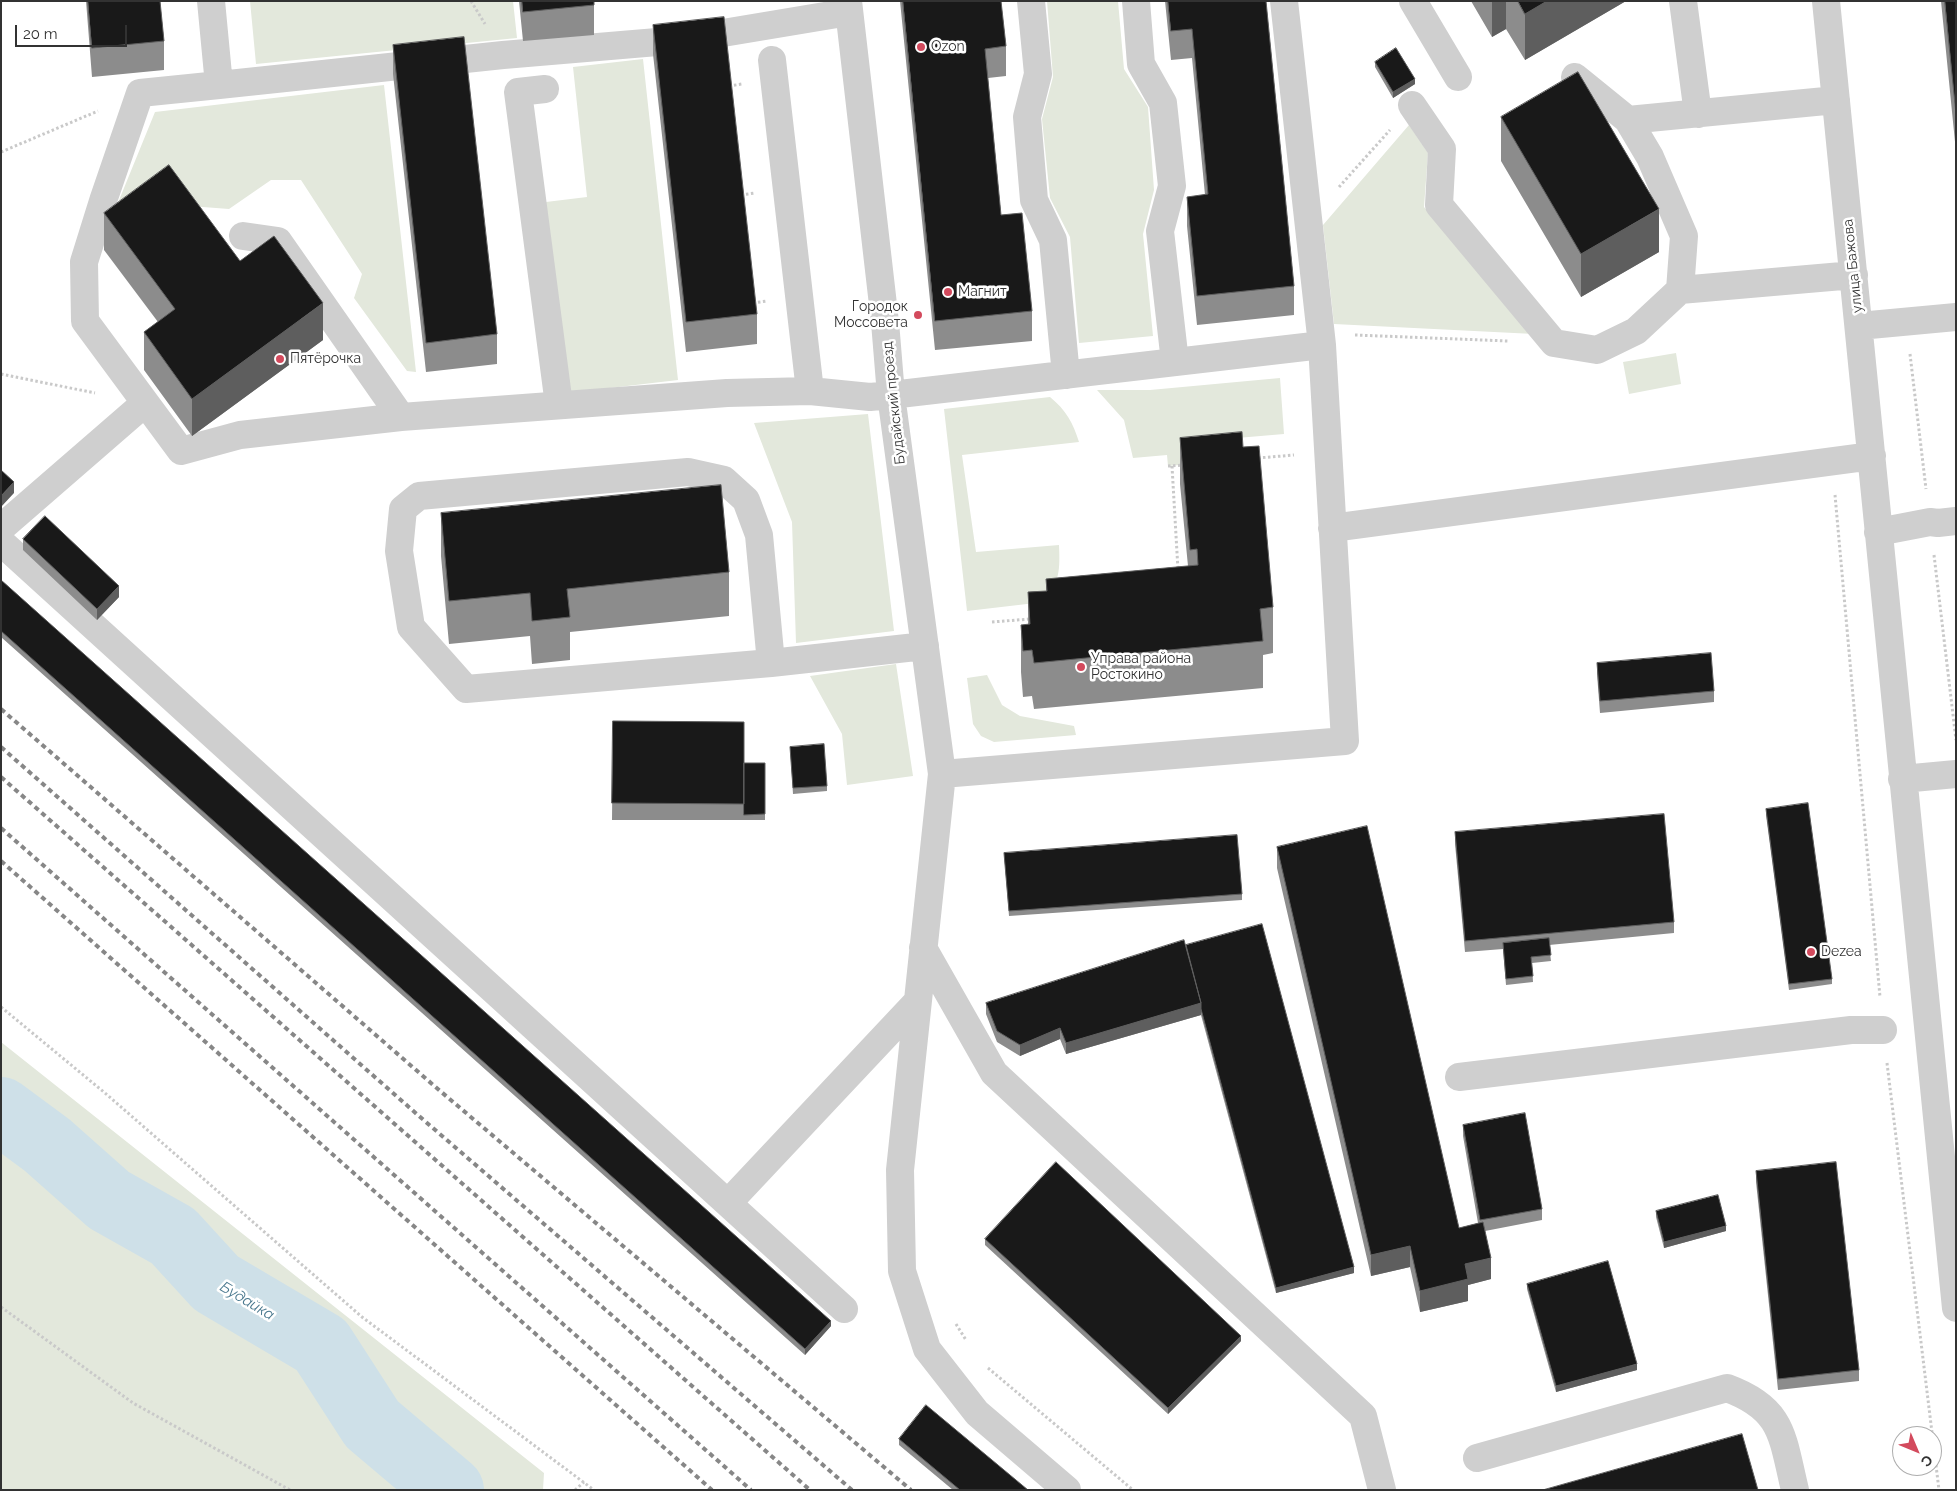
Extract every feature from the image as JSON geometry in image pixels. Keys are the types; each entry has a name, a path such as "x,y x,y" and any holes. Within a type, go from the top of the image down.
{"street":[{"path":"211,1 219,85"},
{"path":"1030,1 1038,74 1026,117 1034,200 1053,240 1066,375"},
{"path":"1136,1 1141,64 1163,103 1172,186 1160,231 1175,362"},
{"path":"942,774 1345,741 1321,339 1284,1"},
{"path":"1413,1 1458,77"},
{"path":"1683,1 1698,114"},
{"name":"улица Бажова","path":"1826,1 1956,1308"},
{"path":"848,6 682,40 503,55 140,93 84,262 86,321 181,451 240,435 401,418 559,405 727,393 810,391 870,397 891,395 1175,362 1321,339"},
{"name":"Будайский проезд","path":"848,6 885,322 891,395 942,774 900,1170 902,1271 927,1349 977,1413 1067,1490"},
{"path":"772,60 810,391"},
{"path":"1576,77 1628,120 1650,157 1684,236 1680,290"},
{"path":"545,89 518,92 559,405"},
{"path":"1628,120 1836,100"},
{"path":"1412,105 1442,149 1439,205 1554,343 1597,350 1636,331 1680,290 1854,275"},
{"path":"243,236 278,241 401,418"},
{"path":"1859,326 1956,317"},
{"path":"1,528 145,403"},
{"path":"1332,528 1872,456"},
{"path":"771,663 760,535 746,500 724,480 688,472 459,492 419,496 403,509 399,551 411,627 466,689 771,663 925,646"},
{"path":"1878,532 1930,522 1938,524 1956,521"},
{"path":"1,542 844,1308"},
{"path":"1902,779 1956,774"},
{"path":"923,948 994,1073 1363,1416 1382,1490"},
{"path":"728,1203 917,1002"},
{"path":"1459,1077 1851,1030 1883,1030"},
{"path":"1477,1458 1727,1388 1746,1395 1766,1410 1779,1428 1795,1490"}],"path":[{"path":"1,152 140,93"},
{"path":"1308,222 1412,105"},
{"path":"1321,339 1554,343"},
{"path":"1,374 145,403"},
{"path":"1256,458 1302,454"},
{"path":"1832,462 1883,1030 1939,1490"},
{"path":"1178,575 1170,466 1191,464"},
{"path":"992,622 1031,618"},
{"path":"1,1007 105,1093 362,1317 594,1490"},
{"path":"1,1306 133,1403 290,1490"},
{"path":"952,1317 967,1342"},
{"path":"984,1365 1133,1490"},
{"path":"575,1490 584,1482"}],"shaded area":[{"path":"250,1 513,1 517,38 256,64"},
{"path":"1047,1 1118,1 1124,69 1148,107 1154,190 1143,234 1153,336 1079,343 1070,237 1050,198 1042,119 1053,77"},
{"path":"643,59 678,380 567,393 546,202 587,197 573,67"},
{"path":"384,85 416,372 407,371 354,298 362,274 301,180 271,180 229,209 190,206 104,237 155,112"},
{"path":"1409,125 1428,153 1424,207 1534,334 1334,324 1323,225"},
{"path":"1676,353 1681,384 1629,394 1623,362"},
{"path":"1280,378 1284,434 1190,442 1191,464 1168,466 1167,455 1133,458 1124,420 1097,390 1150,390"},
{"path":"1050,397 1068,417 1079,442 962,455 976,552 1059,545 1059,568 1056,581 1044,602 967,611 944,409"},
{"path":"868,414 894,631 796,643 792,522 754,423"},
{"path":"896,664 913,776 847,785 842,734 810,676"},
{"path":"987,675 1002,705 1020,716 1074,726 1076,735 994,742 981,736 973,724 967,678"},
{"path":"1,1042 544,1473 543,1490 1,1490"}],"building":[{"path":"88,1 160,1 164,41 92,48"},
{"path":"522,1 594,1 594,5 523,12"},
{"path":"903,1 1001,1 1006,46 985,49 1001,215 1022,213 1032,311 935,321"},
{"path":"1168,1 1266,1 1294,286 1197,296 1187,197 1208,194 1192,29 1171,31"},
{"path":"1518,1 1547,1 1525,14"},
{"path":"1945,1 1956,1 1956,114"},
{"path":"724,17 757,314 686,322 653,25"},
{"path":"464,37 497,334 426,343 393,45"},
{"path":"1396,48 1415,79 1393,92 1375,62"},
{"path":"1578,72 1659,209 1581,254 1501,117"},
{"path":"169,165 240,261 274,236 323,303 192,399 144,332 175,309 104,213"},
{"path":"1242,432 1243,447 1259,446 1273,607 1260,609 1263,641 1034,663 1032,650 1023,651 1021,625 1030,624 1028,592 1047,591 1046,579 1198,565 1197,549 1190,550 1180,438"},
{"path":"1,470 14,482 1,496"},
{"path":"721,485 729,572 567,589 570,617 532,621 530,593 449,601 441,513"},
{"path":"45,516 119,586 97,609 23,539"},
{"path":"1,580 831,1321 805,1349 1,631"},
{"path":"1711,653 1714,691 1600,701 1597,663"},
{"path":"613,721 744,722 744,804 612,803"},
{"path":"824,744 827,786 793,788 790,747"},
{"path":"744,763 765,763 765,814 744,815"},
{"path":"1808,803 1832,979 1789,984 1766,809"},
{"path":"1664,814 1674,922 1465,941 1455,832"},
{"path":"1367,826 1459,1228 1483,1222 1491,1258 1465,1264 1468,1279 1420,1291 1410,1246 1371,1255 1277,847"},
{"path":"1237,835 1242,894 1009,911 1004,853"},
{"path":"1262,924 1354,1267 1276,1288 1201,1009 1186,945"},
{"path":"1549,938 1551,955 1531,957 1533,976 1506,979 1503,943"},
{"path":"1184,940 1201,1003 1066,1043 1060,1028 1020,1045 997,1031 986,1003"},
{"path":"1525,1113 1542,1209 1480,1220 1463,1125"},
{"path":"1056,1162 1241,1336 1168,1408 985,1239"},
{"path":"1836,1162 1859,1370 1778,1379 1756,1171"},
{"path":"1718,1195 1726,1226 1664,1242 1656,1211"},
{"path":"1608,1261 1637,1364 1556,1386 1527,1284"},
{"path":"926,1405 1028,1490 960,1490 899,1439"},
{"path":"1742,1434 1758,1490 1543,1490"}],"waterway":[{"name":"Будайка","path":"1,1111 47,1145 109,1200 173,1236 216,1283 321,1345 372,1424 450,1490"},
{"path":"448,1488 462,1479"}],"railway":[{"path":"1,709 439,1090 911,1490"},
{"path":"1,747 419,1116 852,1490"},
{"path":"1,777 810,1490"},
{"path":"1,828 751,1490"},
{"path":"1,861 712,1490"}],"place":[{"name":"Ozon","path":"921,47"},
{"name":"Магнит","path":"948,292"},
{"name":"Городок Моссовета","path":"918,315"},
{"name":"Пятёрочка","path":"280,359"},
{"name":"Управа района Ростокино","path":"1081,667"},
{"name":"Dezea","path":"1811,952"}]}
